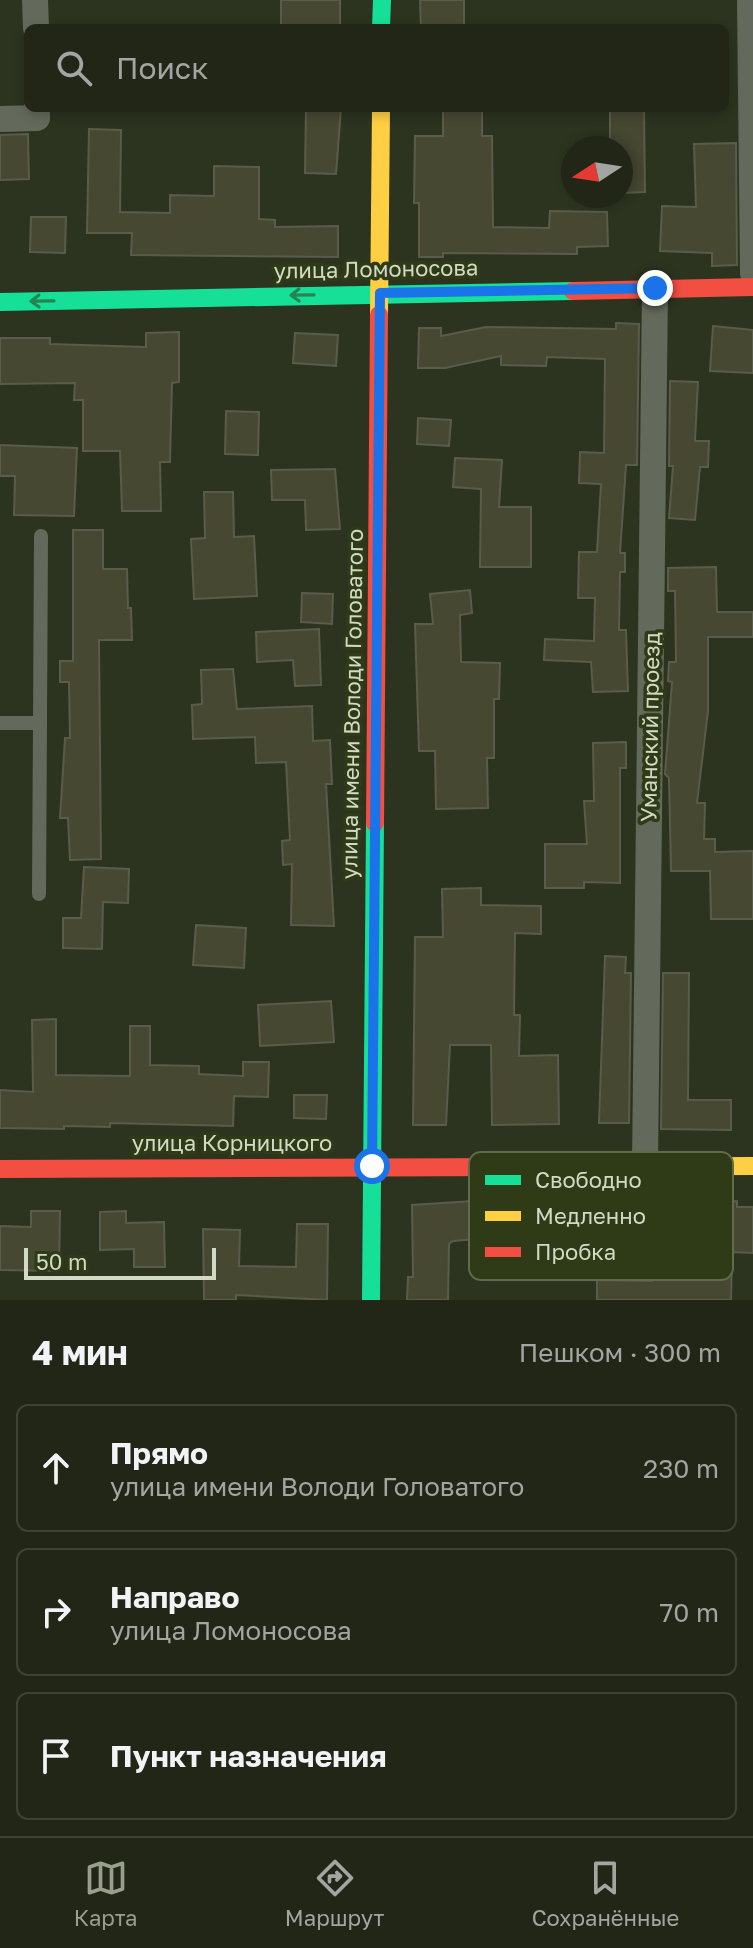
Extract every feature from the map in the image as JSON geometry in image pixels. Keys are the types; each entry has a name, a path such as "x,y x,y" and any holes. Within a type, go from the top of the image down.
{"street":[{"path":"35,0 36,24"},
{"path":"381,24 382,0"},
{"path":"750,0 753,273"},
{"path":"0,119 37,118 37,112"},
{"name":"улица имени Володи Головатого","path":"371,1300 381,112"},
{"name":"улица Ломоносова","path":"0,302 753,287"},
{"name":"Уманский проезд","path":"645,1152 655,288"},
{"name":"улица Корницкого","path":"0,1169 469,1166"}],"lane":[{"path":"39,894 41,536"},
{"path":"0,723 40,723"}],"building":[{"path":"281,0 340,0 340,24 281,24"},
{"path":"420,0 464,0 464,24 421,24"},
{"path":"306,112 341,112 336,174 305,173"},
{"path":"443,112 482,112 482,136 492,136 493,227 549,228 550,211 607,212 608,246 577,247 577,254 443,253 443,257 419,257 419,203 414,203 415,136 443,136"},
{"path":"610,112 644,112 645,192 633,192 633,136 610,136"},
{"path":"89,129 121,130 120,212 170,213 170,195 214,196 214,166 259,167 259,219 275,220 275,227 338,226 338,257 131,255 132,233 87,233"},
{"path":"28,134 29,179 0,180 0,135"},
{"path":"736,143 737,265 712,266 712,253 660,251 662,206 696,207 694,144"},
{"path":"31,217 66,217 65,253 30,252"},
{"path":"616,323 639,324 637,465 626,465 620,553 625,553 625,572 620,572 619,630 626,630 628,691 593,692 591,662 544,660 545,639 594,641 595,598 578,598 579,552 597,552 601,484 579,483 580,452 604,453 605,359 547,357 546,366 501,365 501,356 445,368 418,368 419,328 441,328 441,336 486,327 616,329"},
{"path":"713,326 753,330 753,373 710,371"},
{"path":"179,332 179,382 172,383 170,462 160,462 161,511 122,511 120,451 83,451 83,400 74,400 75,383 0,384 0,338 50,338 50,344 146,347 146,333"},
{"path":"295,333 338,335 336,366 293,363"},
{"path":"670,381 698,382 695,441 709,441 708,467 700,467 695,520 669,518 673,466 669,466"},
{"path":"226,411 259,412 258,455 225,454"},
{"path":"418,418 451,420 449,446 417,444"},
{"path":"0,445 77,448 74,516 14,515 15,476 0,476"},
{"path":"455,458 502,460 499,507 531,507 531,567 480,567 481,489 453,487"},
{"path":"335,469 340,529 306,530 305,500 272,500 271,470"},
{"path":"204,492 233,492 234,537 254,536 257,596 194,599 191,539 205,538"},
{"path":"73,530 103,530 103,569 127,569 128,608 131,608 132,640 99,640 101,859 70,860 68,818 60,818 65,738 70,738 69,682 60,682 60,661 73,661"},
{"path":"716,567 717,612 753,612 753,637 708,637 708,711 697,803 705,803 704,839 715,839 715,852 753,851 753,919 711,919 710,871 671,871 669,778 665,774 672,682 668,681 669,662 676,662 675,591 668,591 668,568"},
{"path":"470,590 472,613 460,615 461,662 500,663 499,699 494,699 494,758 487,758 488,808 436,809 435,751 419,751 415,624 433,624 430,594"},
{"path":"302,593 333,594 332,624 301,622"},
{"path":"319,629 321,685 295,686 293,660 257,662 256,632"},
{"path":"233,669 237,709 312,706 313,741 330,740 332,784 326,784 334,926 291,925 292,864 283,865 282,841 290,840 286,762 256,763 255,737 193,739 192,705 202,704 201,670"},
{"path":"626,742 626,768 620,768 620,883 584,882 584,888 545,888 545,844 587,844 584,801 594,801 593,743"},
{"path":"84,867 129,869 128,903 103,902 102,949 63,948 63,918 81,918"},
{"path":"481,888 481,905 541,906 541,934 515,933 514,1015 520,1015 519,1056 558,1055 559,1124 492,1125 491,1045 450,1045 446,1125 413,1125 415,937 443,937 442,889"},
{"path":"196,925 246,928 244,968 193,965"},
{"path":"605,956 626,957 625,973 631,973 629,1123 599,1123"},
{"path":"663,973 689,973 688,1100 731,1100 731,1130 661,1129"},
{"path":"331,1001 334,1042 260,1046 258,1005"},
{"path":"56,1019 56,1075 130,1076 130,1026 150,1026 150,1065 199,1066 199,1074 243,1076 243,1062 269,1062 268,1097 234,1096 233,1126 110,1123 110,1127 0,1128 0,1090 33,1092 32,1020"},
{"path":"294,1095 327,1095 326,1119 294,1118"},
{"path":"469,1201 469,1240 449,1244 448,1300 407,1300 408,1277 413,1277 412,1205"},
{"path":"733,1201 737,1201 737,1207 753,1207 753,1253 733,1252"},
{"path":"31,1211 60,1211 59,1271 0,1270 0,1226 31,1227"},
{"path":"126,1211 126,1223 164,1222 165,1267 134,1267 134,1249 100,1250 100,1212"},
{"path":"297,1224 328,1224 327,1300 236,1295 236,1300 204,1300 203,1229 240,1230 239,1266 296,1267"},
{"path":"597,1280 731,1280 731,1300 597,1300"}],"traffic: fast":[{"path":"381,24 382,0"},
{"path":"0,302 573,291"},
{"path":"371,1300 375,823"}],"traffic: slow":[{"path":"379,315 381,112"},
{"path":"733,1166 753,1166"}],"traffic: jam":[{"path":"573,291 753,287"},
{"path":"375,823 379,315"},
{"path":"0,1169 469,1167"}],"route":[{"path":"372,1166 380,293 655,288"}]}
